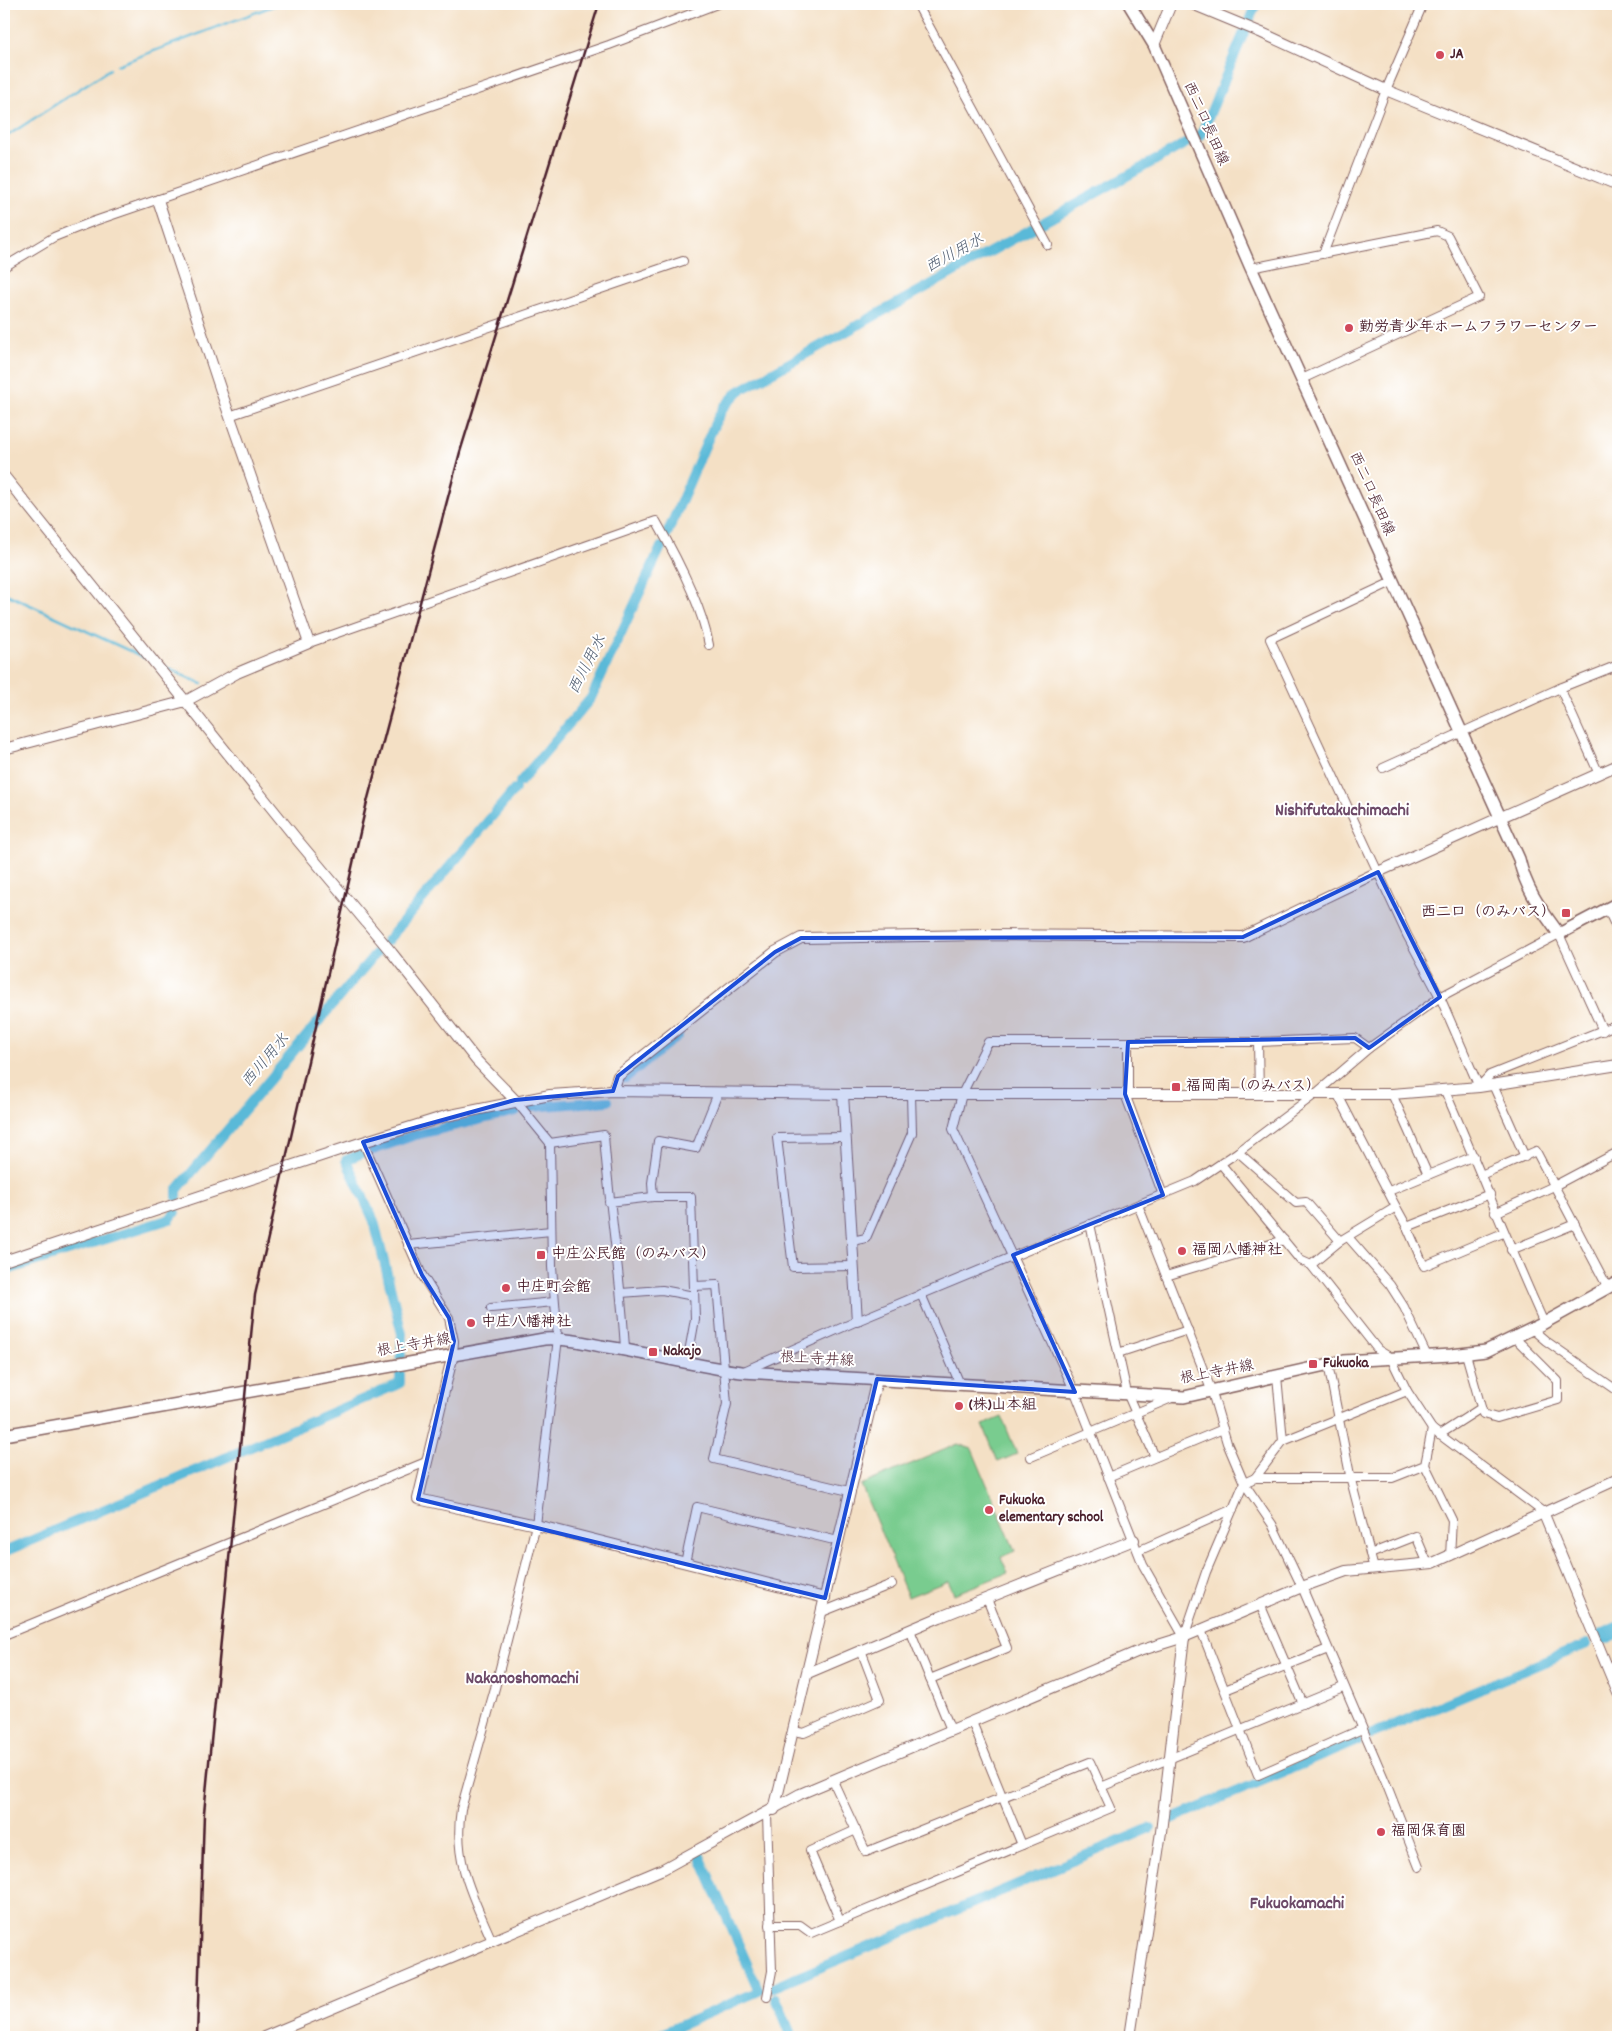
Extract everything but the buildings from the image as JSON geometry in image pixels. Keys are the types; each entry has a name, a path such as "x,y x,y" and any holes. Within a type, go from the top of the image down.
{"main road":[{"name":"西二口長田線","path":"1129,4 1154,45 1251,268 1519,859 1524,881 1539,907 1559,934"},
{"path":"1559,934 1618,903"},
{"name":"根上寺井線","path":"4,1435 453,1354 558,1338 742,1372 877,1378 1074,1392 1176,1396 1212,1392 1328,1364 1486,1351 1544,1323 1613,1285"}],"street":[{"path":"4,267 54,237 92,222 386,120 609,46 717,4"},
{"path":"917,4 1048,245"},
{"path":"1154,45 1172,4"},
{"path":"1192,4 1262,33 1386,90 1618,186"},
{"path":"1323,254 1386,90 1423,4"},
{"path":"158,200 229,416 309,643"},
{"path":"1251,268 1437,231 1448,236 1478,297 1302,379"},
{"path":"229,416 683,261"},
{"path":"4,476 298,842 392,953 476,1060 515,1100 550,1143 554,1302 558,1338 536,1525 458,1826 458,1844 463,1871 492,1941"},
{"path":"4,748 186,702 237,673 309,643 656,521 670,545 706,628 709,645"},
{"path":"1394,581 1270,639 1407,935 1440,997 1479,1087"},
{"path":"1382,768 1560,688 1618,665"},
{"path":"1560,688 1599,774"},
{"path":"613,1091 618,1076 775,952 801,938 984,935 1243,937 1378,872 1618,765"},
{"path":"1607,908 1618,931"},
{"path":"742,1372 856,1321 1195,1181 1238,1152 1314,1095 1369,1048 1440,997 1559,934 1603,1031"},
{"path":"1479,1087 1490,1075 1618,1024"},
{"path":"1184,1638 1138,1551 1074,1392 1013,1255 953,1129 962,1094 988,1042 1258,1042 1355,1038 1369,1048"},
{"path":"1128,1042 1128,1088 1125,1094 1163,1195"},
{"path":"1258,1042 1259,1095"},
{"path":"4,1261 446,1116 550,1094 613,1091 842,1094 1392,1094 1479,1087 1618,1065"},
{"path":"1493,1085 1525,1157"},
{"path":"1445,1091 1490,1194 1503,1233 1544,1323"},
{"path":"653,1197 652,1183 658,1142 696,1148 718,1093"},
{"path":"842,1094 856,1321"},
{"path":"852,1241 866,1238 912,1132 911,1094"},
{"path":"1392,1094 1428,1175"},
{"path":"1338,1095 1389,1191 1424,1266 1503,1233"},
{"path":"550,1143 604,1135 609,1202 621,1293 625,1349"},
{"path":"845,1137 777,1138 793,1267 853,1266"},
{"path":"363,1142 422,1275 448,1318 454,1341 453,1354 418,1499 536,1525 825,1598"},
{"path":"1481,1175 1536,1151 1575,1224 1613,1285"},
{"path":"1238,1152 1296,1203 1306,1202 1340,1241"},
{"path":"1495,1213 1554,1186 1618,1152"},
{"path":"1389,1191 1474,1156"},
{"path":"1221,1164 1300,1260 1311,1265 1378,1350 1390,1358 1407,1391 1432,1429 1542,1512 1618,1693"},
{"path":"1407,1227 1490,1194"},
{"path":"609,1202 653,1197 691,1197 695,1319 687,1363"},
{"path":"1138,1205 1212,1392 1223,1429 1244,1483 1272,1524 1302,1587 1420,1868"},
{"path":"1311,1265 1340,1241 1396,1207"},
{"path":"1090,1224 1127,1393 1155,1457"},
{"path":"1511,1250 1575,1224"},
{"path":"408,1245 552,1231"},
{"path":"1348,1237 1390,1285 1404,1306 1427,1356"},
{"path":"1166,1276 1284,1240"},
{"path":"694,1286 717,1286 727,1404 714,1458 850,1492"},
{"path":"621,1293 662,1290 694,1296"},
{"path":"921,1294 960,1384"},
{"path":"491,1308 554,1302"},
{"path":"1532,1329 1618,1391"},
{"path":"1118,1353 1188,1330"},
{"path":"1466,1354 1483,1414 1497,1418 1558,1400 1558,1381 1514,1338"},
{"path":"1328,1364 1351,1480 1374,1569"},
{"path":"1277,1376 1283,1441"},
{"path":"767,1997 772,1971 770,1925 771,1812 808,1674 877,1378"},
{"path":"1610,1386 1618,1381"},
{"path":"1255,1478 1283,1441 1407,1391"},
{"path":"1031,1457 1092,1434 1176,1396"},
{"path":"1439,1435 1481,1408"},
{"path":"1108,1477 1223,1429"},
{"path":"1432,1429 1425,1465 1452,1520 1450,1556"},
{"path":"4,1634 426,1462"},
{"path":"1130,2037 1161,1832 1184,1638 1206,1572 1244,1483 1255,1478 1351,1480 1392,1478 1425,1465"},
{"path":"264,2037 663,1870 771,1812 800,1794 1139,1651 1184,1638 1260,1604 1346,1571 1428,1564 1450,1556 1542,1512 1618,1479"},
{"path":"685,1563 697,1507 838,1541"},
{"path":"1138,1551 1233,1509"},
{"path":"1370,1554 1416,1536 1428,1564"},
{"path":"808,1674 987,1598 1134,1540"},
{"path":"822,1612 892,1584"},
{"path":"930,1679 1007,1648 987,1598"},
{"path":"1260,1604 1303,1704"},
{"path":"910,1630 951,1730"},
{"path":"1201,1630 1258,1775 1362,1729"},
{"path":"1224,1690 1328,1649"},
{"path":"793,1731 804,1733 880,1700 861,1650"},
{"path":"1101,1787 1343,1687"},
{"path":"972,1722 1022,1845"},
{"path":"770,1925 800,1925 811,1933 1111,1808 1090,1762 866,1852 833,1781"},
{"path":"840,1921 810,1850 856,1830"}],"highlighted area":[{"path":"1378,872 1440,997 1369,1048 1355,1038 1128,1042 1125,1094 1163,1195 1013,1255 1075,1392 877,1379 825,1598 418,1499 454,1341 449,1318 422,1275 363,1142 515,1100 613,1091 618,1076 775,952 801,938 1243,937"}],"green space":[{"path":"1002,1417 1017,1454 998,1462 983,1425"},
{"path":"958,1444 972,1449 1015,1551 1001,1557 1008,1573 954,1594 948,1581 908,1597 861,1485"}],"waterway":[{"path":"117,65 278,4"},
{"name":"西川用水","path":"667,534 715,423 724,407 739,391 1201,135 1256,4"},
{"path":"4,138 110,69"},
{"name":"西川用水","path":"520,782 591,698 661,547"},
{"path":"4,593 145,658"},
{"path":"163,666 202,684"},
{"name":"西川用水","path":"387,941 515,789"},
{"name":"西川用水","path":"177,1197 177,1190 382,946"},
{"path":"625,1078 678,1035"},
{"path":"531,1107 608,1101"},
{"path":"373,1150 412,1136 516,1111"},
{"path":"363,1153 346,1160 374,1221 402,1334 401,1357"},
{"name":"西川用水","path":"4,1271 170,1219 175,1212"},
{"path":"4,1552 394,1386 400,1383 400,1374"},
{"path":"1602,1637 1618,1630"},
{"path":"1372,1734 1587,1644"},
{"path":"1172,1819 1357,1741"},
{"path":"772,1988 1150,1828"},
{"path":"654,2037 759,1991 700,1856"},
{"path":"776,1998 792,2037"}],"railway":[{"path":"197,2037 204,1813 255,1295 366,806 460,452 599,4"}],"place":[{"name":"JA","path":"1440,55"},
{"name":"勤労青少年ホームフラワーセンター","path":"1349,328"},
{"name":"西二口（のみバス）","path":"1566,913"},
{"name":"福岡南（のみバス）","path":"1176,1087"},
{"name":"福岡八幡神社","path":"1182,1251"},
{"name":"中庄公民館（のみバス）","path":"541,1255"},
{"name":"中庄町会館","path":"506,1288"},
{"name":"中庄八幡神社","path":"471,1323"},
{"name":"Nakajo","path":"653,1352"},
{"name":"Fukuoka","path":"1313,1364"},
{"name":"(株)山本組","path":"959,1406"},
{"name":"Fukuoka elementary school","path":"989,1510"},
{"name":"福岡保育園","path":"1381,1832"}],"district":[{"name":"Nishifutakuchimachi","path":"1342,811"},
{"name":"Nakanoshomachi","path":"522,1679"},
{"name":"Fukuokamachi","path":"1297,1904"}]}
